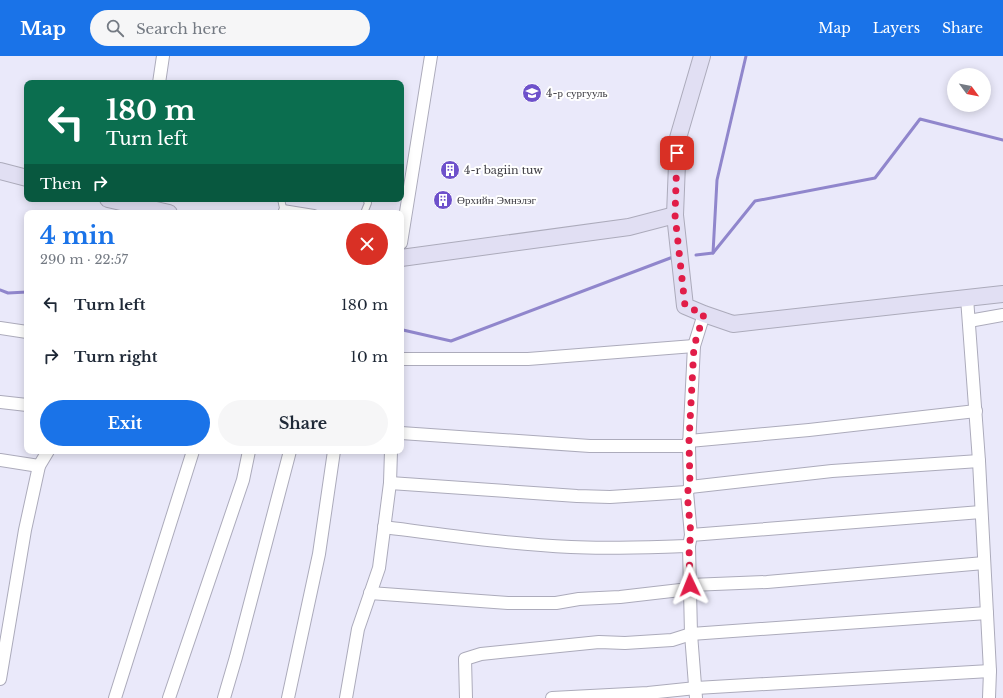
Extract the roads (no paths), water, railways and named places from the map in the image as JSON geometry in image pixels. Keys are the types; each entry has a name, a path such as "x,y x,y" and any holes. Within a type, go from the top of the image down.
{"street":[{"path":"159,80 162,56"},
{"path":"404,224 431,56"},
{"path":"702,56 678,138 675,215 685,306 733,324 1003,294"},
{"path":"0,171 24,177"},
{"path":"125,205 152,210"},
{"path":"404,258 629,227 675,215"},
{"path":"967,298 979,461 990,671 989,698"},
{"path":"696,693 690,634 690,540 688,490 694,346 704,314"},
{"path":"969,321 1003,315"},
{"path":"0,328 24,332"},
{"path":"404,359 528,360 694,346"},
{"path":"0,402 24,405"},
{"path":"404,433 590,446 689,443 976,411"},
{"path":"0,679 25,530 39,466 46,454"},
{"path":"114,698 192,454"},
{"path":"169,698 243,480 248,454"},
{"path":"224,698 289,454"},
{"path":"288,698 318,554 334,454"},
{"path":"346,698 358,629 379,568 390,483 391,454"},
{"path":"0,460 39,466"},
{"path":"390,483 610,497 688,490 832,471 979,461"},
{"path":"384,527 478,539 571,547 652,547 690,540 981,512"},
{"path":"370,593 508,603 556,603 579,599 620,597 690,587 767,582 984,563"},
{"path":"466,698 465,659 481,654 599,642 625,643 672,640 690,634 987,613"},
{"path":"552,698 648,693 696,693 990,671"}],"waterway":[{"path":"696,255 713,253 717,180 746,56"},
{"path":"713,253 755,201 875,178 920,119 1003,140"},
{"path":"404,330 451,341 673,257"},
{"path":"0,290 8,293 24,292"}],"place":[{"name":"4-р сургууль","path":"532,93"},
{"name":"4-r bagiin tuw","path":"450,170"},
{"name":"Өрхийн Эмнэлэг","path":"443,200"}]}
